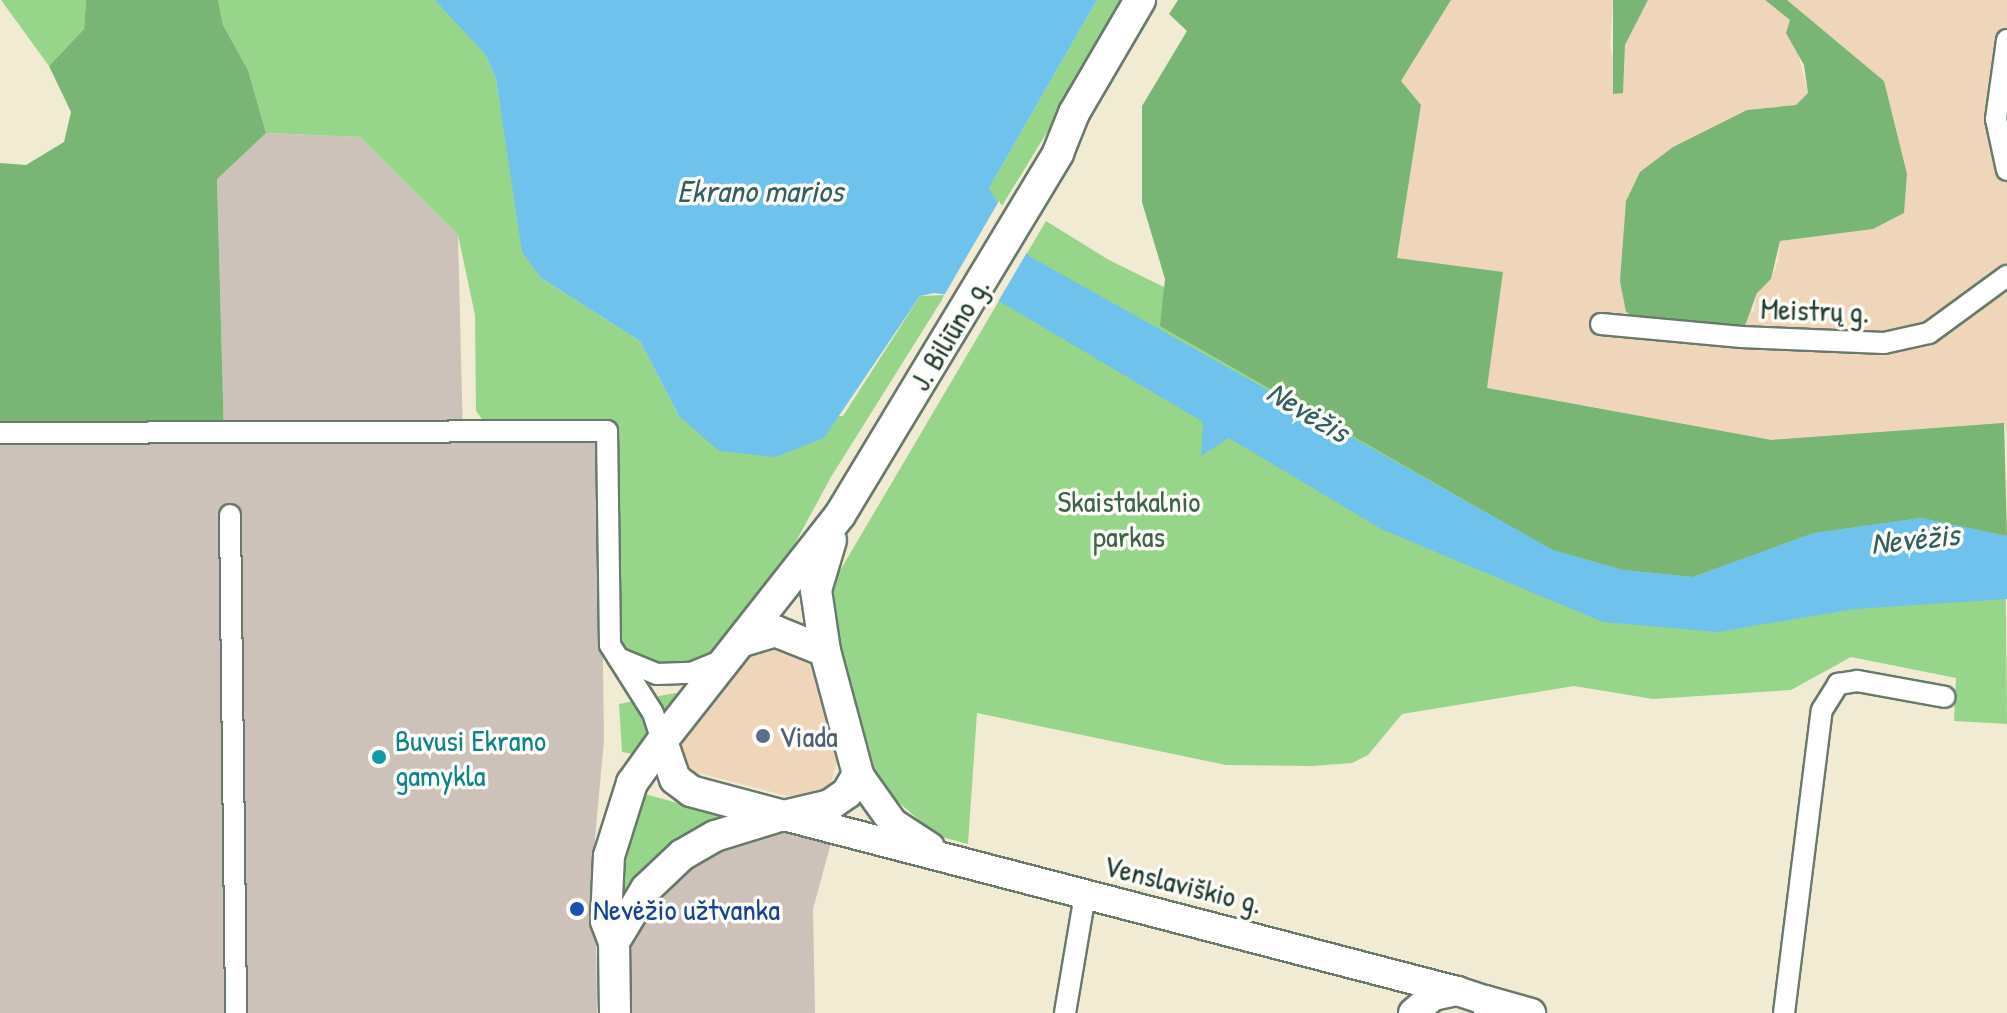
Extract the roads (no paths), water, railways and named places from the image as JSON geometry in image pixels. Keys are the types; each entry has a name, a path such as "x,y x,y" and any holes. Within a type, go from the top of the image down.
{"main road":[{"name":"J. Biliūno g.","path":"735,650 840,515 1058,153 1074,113 1140,0"},
{"name":"J. Biliūno g.","path":"1058,153 1091,119 1163,0"},
{"name":"J. Biliūno g.","path":"825,651 816,590 840,515"},
{"path":"614,942 646,889 682,855 715,836 830,805 847,793 858,774 825,651 775,631 735,650 632,783 609,856 606,921 614,942 615,1013"},
{"path":"662,741 675,779 691,791 784,816"},
{"name":"Venslaviškio g.","path":"858,774 893,823 947,859"},
{"name":"Venslaviškio g.","path":"784,816 1402,976 1457,991 1487,1006 1527,1013"},
{"path":"1402,976 1414,1010 1433,996 1457,991"}],"street":[{"path":"2007,40 1996,119 2007,170"},
{"name":"Meistrų g.","path":"1601,324 1741,337 1884,343 1929,333 2007,276"},
{"path":"0,433 607,431 610,645 653,713 662,741"},
{"path":"230,515 236,1013"},
{"path":"615,656 657,674 691,673 735,650"},
{"path":"1784,1013 1822,710 1838,684 1857,681 1945,697"},
{"path":"1065,1013 1085,895"}],"water":[{"name":"Ekrano marios","path":"435,0 1097,0 989,188 1029,256 1553,550 1623,570 1693,577 1814,533 1921,518 2007,536 2007,599 1855,609 1718,632 1603,622 1381,529 1229,438 1201,456 1203,422 999,301 934,293 920,296 824,438 776,457 719,451 679,416 640,341 541,278 522,252 496,79 485,54"}],"place":[{"name":"Viada","path":"763,736"},
{"name":"Buvusi Ekrano gamykla","path":"379,757"},
{"name":"Nevėžio užtvanka","path":"577,909"}],"water label":[{"name":"Nevėžis","path":"1308,412"},
{"name":"Nevėžis","path":"1915,539"}],"park label":[{"name":"Skaistakalnio parkas","path":"1129,518"}]}
